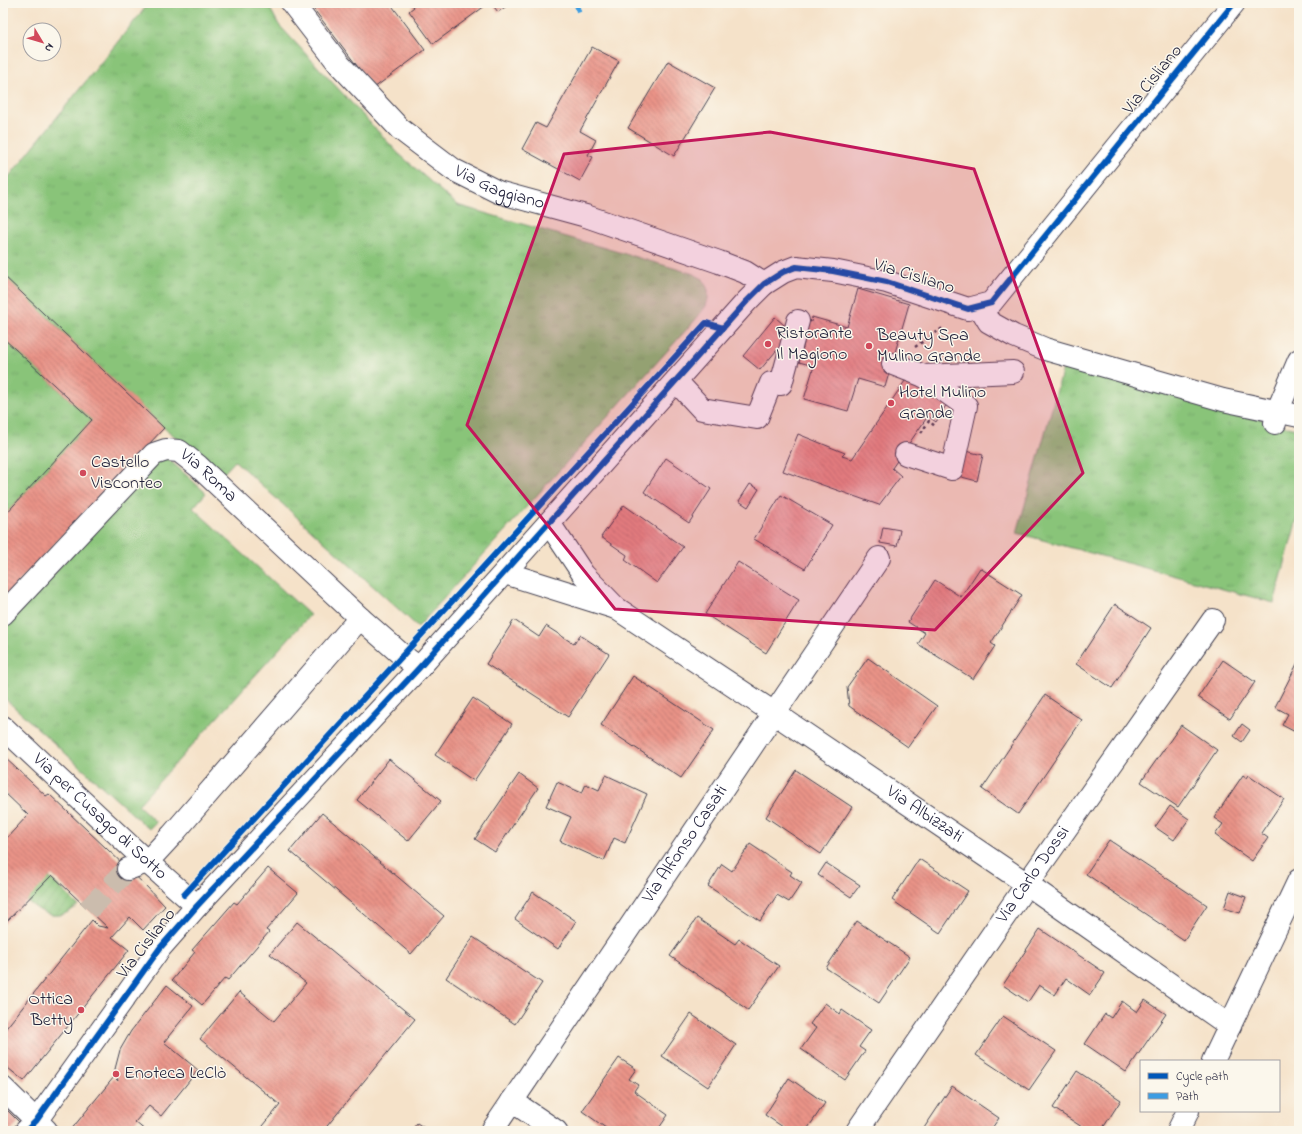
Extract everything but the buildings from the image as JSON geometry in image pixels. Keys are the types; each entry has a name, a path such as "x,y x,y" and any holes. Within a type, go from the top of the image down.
{"street":[{"name":"Via Gaggiano","path":"292,3 339,64 400,129 454,170 498,192 586,216 719,262 745,272 764,284"},
{"name":"Via Cisliano","path":"36,1128 160,948 197,906 419,668 764,284 783,272 796,268 811,269 833,271 887,282 968,309 991,303 1234,3"},
{"path":"980,306 989,322 1014,336 1045,349 1223,400 1276,417 1299,416"},
{"path":"676,381 702,409 757,418 771,383 781,384 798,321"},
{"path":"1276,417 1299,360"},
{"path":"893,364 924,376 966,406 952,469 906,454"},
{"path":"924,376 1013,372"},
{"name":"Via Roma","path":"3,614 154,454 166,450 180,451 198,466 360,618 419,668"},
{"name":"Via Albizzati","path":"548,523 583,574 616,608 1027,884 1230,1026"},
{"name":"Via Alfonso Casati","path":"492,1131 879,558"},
{"name":"Via Albizzati","path":"505,573 616,608"},
{"path":"138,866 178,829 360,618"},
{"name":"Via Carlo Dossi","path":"857,1131 1027,884 1213,620"},
{"name":"Via per Cusago di Sotto","path":"3,727 138,866 197,906"},
{"path":"1213,1060 1299,880"},
{"path":"3,1088 36,1128"},
{"path":"512,1101 556,1131"},
{"path":"1178,1131 1188,1112"}],"path":[{"path":"909,347 915,347 945,326"},
{"path":"906,454 929,421 936,427 954,398"}],"highlighted area":[{"path":"770,132 974,169 1083,473 935,630 615,609 467,425 564,154"}],"green space":[{"path":"149,3 267,3 279,25 398,153 457,205 694,274 703,279 708,290 706,306 697,318 418,627 235,461 223,474 164,428 3,275 3,184"},
{"path":"3,338 92,420 3,517"},
{"path":"1064,365 1299,430 1299,512 1274,603 1017,533"},
{"path":"162,453 206,493 193,508 310,615 138,805 156,822 149,829 3,697 3,630"},
{"path":"49,877 78,905 71,911 64,914 51,915 39,910 26,900"}],"tunnel":[{"path":"88,910 128,869"}],"marked path":[{"path":"576,3 579,13"}],"cycle path":[{"path":"26,1131 36,1121 160,948 197,906 419,668 747,301 764,284 783,272 796,267 833,271 887,282 968,309 991,303 1234,3"},
{"path":"184,895 706,323 723,328"}],"place":[{"name":"Ristorante Il Magiono","path":"768,344"},
{"name":"Beauty Spa Mulino Grande","path":"869,346"},
{"name":"Hotel Mulino Grande","path":"891,403"},
{"name":"Castello Visconteo","path":"83,473"},
{"name":"Ottica Betty","path":"81,1010"},
{"name":"Enoteca LeClò","path":"116,1074"}]}
